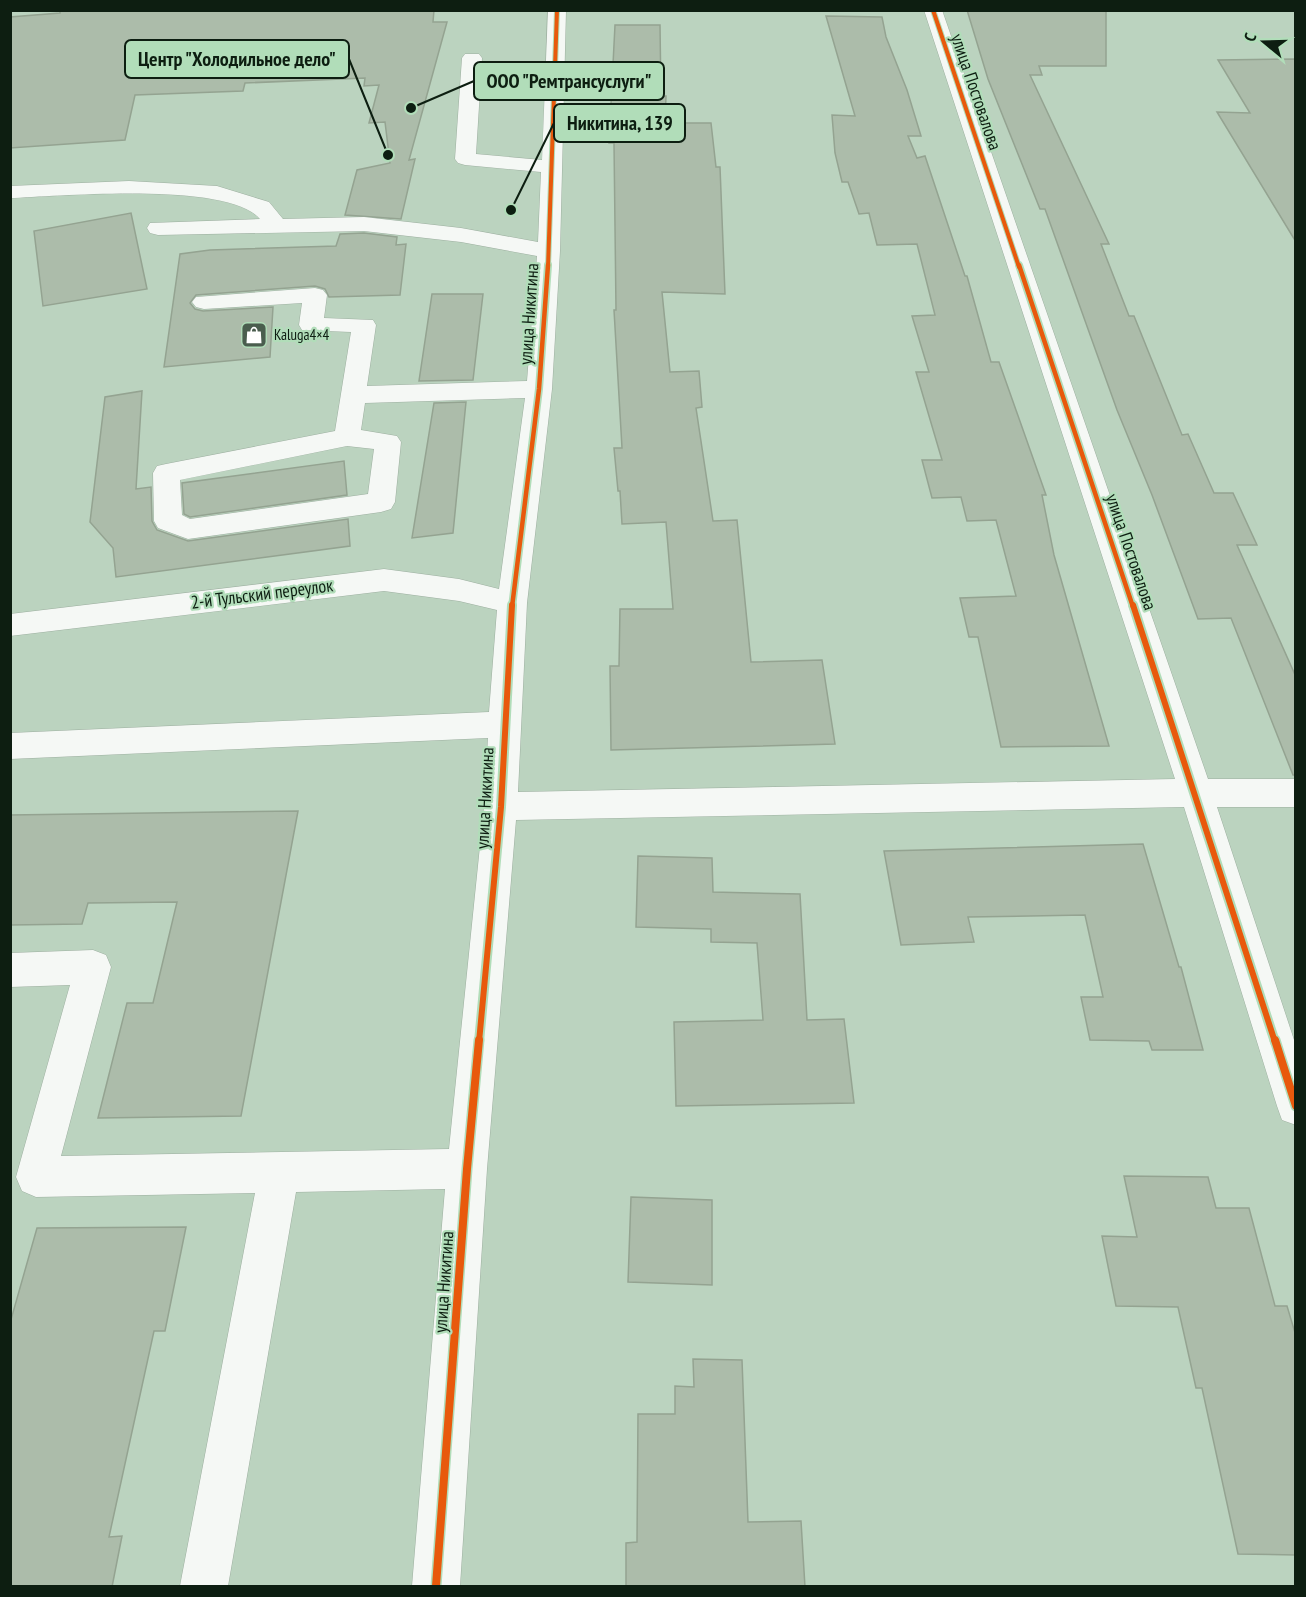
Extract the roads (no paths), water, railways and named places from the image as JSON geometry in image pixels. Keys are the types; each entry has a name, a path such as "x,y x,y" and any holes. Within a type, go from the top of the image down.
{"street":[{"name":"улица Никитина","path":"436,1587 467,1169 501,807 504,724 513,603 539,390 549,251 548,205 552,167 557,10"},
{"name":"улица Постовалова","path":"933,10 1196,792 1296,1106"},
{"path":"472,58 465,159 552,167"},
{"path":"10,192 129,187 217,192 261,207 276,225"},
{"path":"158,228 364,224 461,235 549,251"},
{"path":"204,302 315,295 310,325 364,324 347,437"},
{"path":"353,395 539,390"},
{"path":"347,437 388,442 381,501 188,529 168,520 166,473 347,437"},
{"name":"2-й Тульский переулок","path":"10,625 384,580 459,590 513,603"},
{"path":"10,746 504,724"},
{"path":"501,807 597,803 1196,792 1296,793"},
{"path":"10,970 93,967 36,1177 467,1169"},
{"path":"204,1587 279,1172"}],"place":[{"name":"ООО \"Ремтрансуслуги\"","path":"411,108"},
{"name":"Центр \"Холодильное дело\"","path":"388,155"},
{"name":"Никитина, 139","path":"511,210"},
{"name":"Kaluga4×4","path":"254,335"}]}
